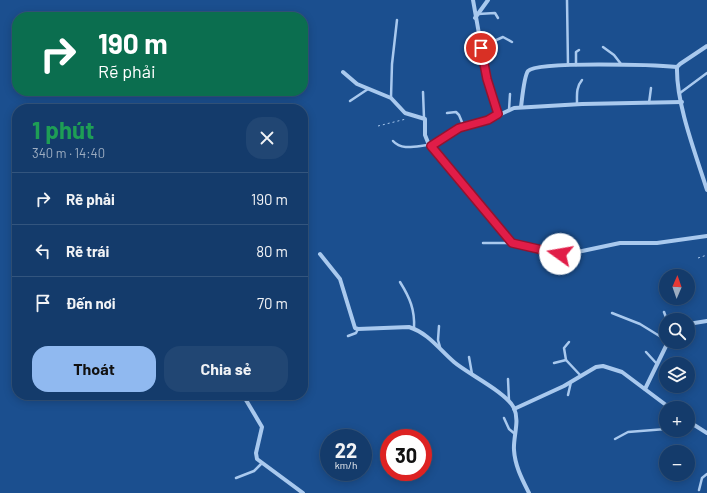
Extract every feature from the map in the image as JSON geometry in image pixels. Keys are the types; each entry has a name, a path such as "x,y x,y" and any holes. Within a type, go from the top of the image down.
{"street":[{"path":"472,0 487,79 498,114"},
{"path":"475,18 488,0"},
{"path":"521,107 528,71 532,69 568,65 652,64 677,67 707,46"},
{"path":"677,67 682,102 707,190"},
{"path":"343,72 357,84 391,98 405,113 424,118 426,140 512,243 568,254 620,243 657,243 707,236"},
{"path":"430,145 452,131 488,120 498,114 521,107 577,104 649,104 682,102"},
{"path":"320,254 340,279 355,328 414,328 440,347 454,361 509,402 514,409 514,450 516,464 530,493"},
{"path":"695,323 707,321"},
{"path":"645,389 664,349"},
{"path":"514,409 571,382 596,368 611,367 622,372 661,401"},
{"path":"245,400 262,427 256,453 257,459 303,493"},
{"path":"695,425 707,433"}],"lane":[{"path":"567,0 568,65"},
{"path":"478,14 495,13 498,18"},
{"path":"391,98 392,64 397,20"},
{"path":"481,48 503,37 512,42"},
{"path":"603,47 614,55 621,65"},
{"path":"576,65 576,52 579,50"},
{"path":"680,93 707,74"},
{"path":"577,104 578,84 582,80"},
{"path":"649,104 651,88"},
{"path":"350,100 368,89"},
{"path":"423,92 424,118"},
{"path":"509,110 510,94"},
{"path":"447,113 456,112 459,115 464,127"},
{"path":"392,141 398,146 403,147 430,145"},
{"path":"483,243 512,243"},
{"path":"400,282 412,306 414,313 414,328"},
{"path":"612,312 640,324 659,336"},
{"path":"439,326 438,340 440,347"},
{"path":"348,336 356,333 358,329"},
{"path":"569,342 564,348 566,360 581,376"},
{"path":"646,352 657,364"},
{"path":"470,357 472,374"},
{"path":"554,363 566,360"},
{"path":"508,379 509,402"},
{"path":"568,395 571,382"},
{"path":"504,418 509,429 515,434"},
{"path":"615,439 628,432 659,430"},
{"path":"236,478 254,471 262,463"},
{"path":"699,490 702,478 707,474"}],"path":[{"path":"378,126 399,122 412,116"},
{"path":"698,258 707,255"}],"route":[{"path":"481,48 487,79 498,114 488,120 452,131 431,146 512,243 560,254"}]}
